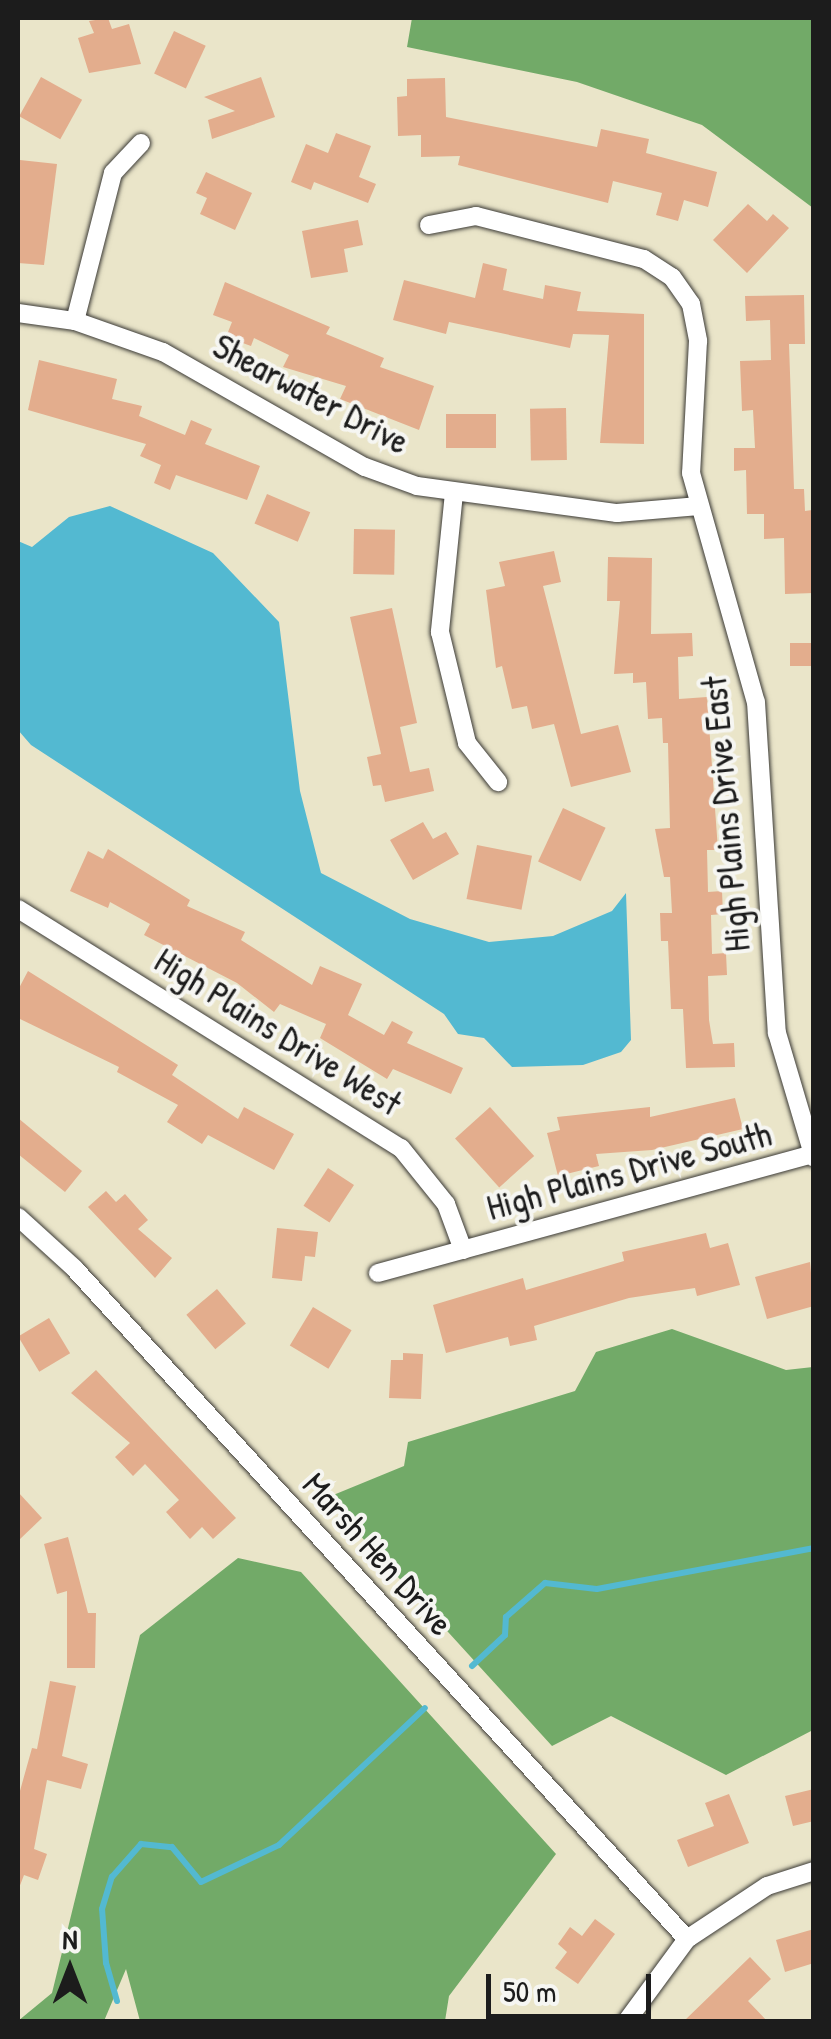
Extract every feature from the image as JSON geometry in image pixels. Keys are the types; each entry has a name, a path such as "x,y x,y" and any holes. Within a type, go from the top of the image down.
{"street":[{"path":"75,321 113,173 141,143"},
{"name":"High Plains Drive East","path":"429,225 476,216 659,266 684,290 698,340 689,446 698,506 756,702 776,1033 813,1156"},
{"name":"Shearwater Drive","path":"18,313 75,321 164,352 365,467 454,494 617,513 698,506"},
{"path":"454,494 440,632 467,743 498,782"},
{"name":"High Plains Drive West","path":"18,909 401,1148 446,1204 463,1250"},
{"name":"High Plains Drive South","path":"378,1273 813,1156"},
{"name":"Marsh Hen Drive","path":"18,1217 74,1268 687,1938"},
{"path":"626,2022 687,1938 767,1886 814,1871"}],"green space":[{"path":"412,18 813,18 813,208 702,125 577,82 407,47"},
{"path":"672,1329 786,1370 813,1367 813,1730 726,1775 611,1716 552,1746 326,1498 404,1466 408,1442 575,1391 596,1352"},
{"path":"238,1558 301,1572 556,1854 449,1996 445,2021 140,2021 126,1969 104,2021 18,2021 52,1993 140,1635"}],"water":[{"path":"110,506 213,553 279,622 300,791 321,873 410,919 489,942 553,936 612,911 626,893 631,1040 621,1052 583,1065 512,1067 484,1038 458,1034 444,1014 31,745 18,730 18,541 32,547 69,517"}],"building":[{"path":"108,18 112,29 129,24 141,64 89,73 78,38 94,33 89,21"},
{"path":"174,31 206,46 186,88 154,74"},
{"path":"41,77 82,100 60,139 19,116"},
{"path":"261,77 275,117 212,139 208,120 235,111 204,97"},
{"path":"445,78 446,117 597,147 601,129 649,139 646,153 717,172 708,207 684,200 678,221 656,215 662,193 613,181 608,203 458,165 460,156 421,157 421,135 398,136 397,97 407,96 407,79"},
{"path":"336,133 371,146 359,177 376,184 368,203 314,182 311,190 291,182 306,144 328,153"},
{"path":"20,160 57,164 44,265 18,263"},
{"path":"206,172 252,193 235,230 200,214 207,198 196,193"},
{"path":"748,204 767,221 773,214 789,228 747,273 713,240"},
{"path":"358,220 363,245 344,249 348,272 311,278 302,231"},
{"path":"483,263 507,269 503,290 543,299 545,285 581,292 577,311 644,314 644,444 600,443 609,335 573,334 570,348 449,322 446,334 393,320 404,280 475,298"},
{"path":"225,282 330,327 326,334 384,358 380,367 434,386 419,430 340,399 346,386 283,367 289,355 254,338 251,346 226,337 232,322 213,315"},
{"path":"804,295 805,344 789,344 794,489 804,489 805,511 812,510 814,593 785,594 784,538 764,539 764,514 747,514 746,470 734,471 734,448 755,448 753,410 742,411 740,361 771,360 770,320 746,321 745,296"},
{"path":"39,360 117,379 112,399 142,406 139,416 185,435 191,420 212,429 205,444 260,466 247,500 176,475 170,490 154,483 161,465 140,456 146,444 28,410"},
{"path":"566,408 567,460 531,461 530,409"},
{"path":"446,414 496,414 496,448 446,448"},
{"path":"267,494 310,512 298,542 254,523"},
{"path":"354,529 395,530 394,575 353,574"},
{"path":"554,551 561,582 543,586 581,734 618,725 631,772 571,787 554,724 532,729 527,706 512,709 502,666 496,668 486,590 505,586 499,562"},
{"path":"608,557 652,558 651,634 692,633 693,656 678,657 679,699 707,697 718,850 707,850 708,892 722,891 723,914 711,915 712,954 726,953 727,975 708,976 709,1020 713,1044 734,1043 735,1067 686,1068 683,1009 671,1009 668,941 661,941 660,913 672,913 670,877 664,877 655,829 670,828 668,743 663,743 662,718 648,719 646,682 633,683 633,673 614,674 620,601 607,601"},
{"path":"392,608 417,723 400,727 410,772 429,768 434,791 385,802 381,785 373,786 367,757 381,754 350,617"},
{"path":"790,643 814,643 814,666 790,666"},
{"path":"563,808 606,828 581,881 538,861"},
{"path":"423,822 433,839 446,832 459,854 413,880 390,840"},
{"path":"477,845 532,856 521,910 467,899"},
{"path":"108,849 190,900 187,906 245,932 241,940 312,985 320,966 362,984 348,1015 384,1035 392,1021 413,1032 407,1043 463,1068 451,1094 393,1069 387,1079 320,1038 326,1024 280,1004 274,1012 237,983 144,935 150,924 110,902 108,908 70,891 88,851 103,859"},
{"path":"28,971 178,1065 172,1075 238,1119 244,1107 294,1134 274,1170 208,1135 202,1144 167,1122 178,1105 117,1072 119,1067 18,1018 18,990"},
{"path":"735,1098 743,1129 652,1150 596,1154 599,1166 558,1176 547,1133 560,1130 557,1117 650,1107 650,1117"},
{"path":"490,1107 534,1156 499,1187 455,1138"},
{"path":"18,1118 82,1171 65,1192 18,1154"},
{"path":"328,1168 354,1185 329,1223 303,1206"},
{"path":"106,1191 116,1202 125,1194 148,1220 138,1229 172,1258 155,1278 88,1207"},
{"path":"277,1228 318,1232 315,1257 305,1256 302,1281 272,1278"},
{"path":"706,1233 710,1248 728,1243 740,1285 697,1296 695,1288 629,1298 534,1326 537,1340 510,1346 508,1337 446,1353 433,1305 523,1278 526,1290 624,1261 622,1252"},
{"path":"810,1262 814,1306 767,1319 755,1277"},
{"path":"217,1289 246,1323 215,1349 186,1315"},
{"path":"313,1307 352,1330 328,1369 290,1346"},
{"path":"49,1318 70,1353 39,1372 18,1337"},
{"path":"403,1353 423,1354 421,1399 389,1398 391,1360 403,1360"},
{"path":"96,1370 236,1518 213,1539 202,1527 190,1539 166,1512 179,1500 145,1464 133,1476 115,1457 130,1443 71,1393"},
{"path":"18,1492 42,1518 18,1541"},
{"path":"68,1537 88,1613 96,1613 95,1668 67,1668 67,1591 57,1594 44,1544"},
{"path":"50,1681 76,1686 62,1756 88,1764 81,1789 47,1780 34,1849 47,1854 38,1880 24,1875 19,1888 18,1798 32,1748 37,1749"},
{"path":"814,1789 814,1821 793,1826 785,1796"},
{"path":"729,1794 749,1843 688,1867 677,1840 714,1826 705,1803"},
{"path":"595,1919 615,1934 578,1984 555,1968 567,1952 558,1944 570,1927 582,1936"},
{"path":"814,1929 814,1963 785,1972 776,1940"},
{"path":"750,1957 771,1979 748,2001 768,2022 683,2022"}],"waterway":[{"path":"472,1666 505,1635 506,1617 545,1583 597,1589 814,1548"},
{"path":"117,2001 106,1963 102,1909 112,1877 141,1844 172,1847 201,1882 279,1845 425,1708"}]}
